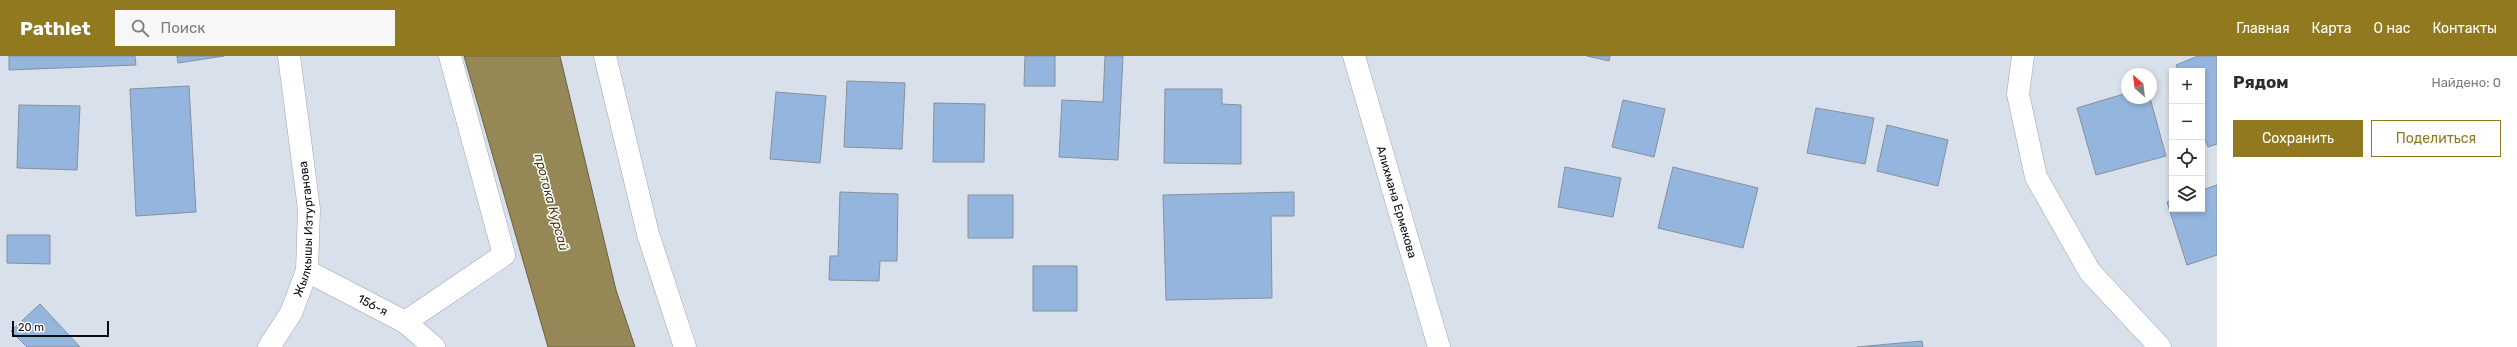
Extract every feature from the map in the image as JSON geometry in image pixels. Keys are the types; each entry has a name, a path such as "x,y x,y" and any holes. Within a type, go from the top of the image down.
{"street":[{"name":"Жылкышы Изтурганова","path":"269,347 291,313 307,271 309,209 289,56"},
{"path":"405,322 504,255 450,56"},
{"path":"605,56 648,234 685,347"},
{"name":"Алихмана Ермекова","path":"1354,56 1439,347"},
{"path":"2024,56 2018,94 2036,177 2090,272 2160,347"},
{"name":"156-я","path":"307,271 405,322 434,347"}],"water":[{"name":"протока Курсай","path":"464,56 560,56 616,290 635,347 548,347"}],"building":[{"path":"9,56 135,56 136,65 9,70"},
{"path":"177,56 224,56 178,63"},
{"path":"1025,56 1055,56 1055,86 1024,86"},
{"path":"1105,56 1123,56 1118,160 1059,157 1062,100 1103,102"},
{"path":"1587,56 1610,56 1609,61"},
{"path":"2198,56 2217,56 2217,144 2208,147 2205,140 2205,68 2178,68 2176,65"},
{"path":"847,81 905,83 902,149 844,147"},
{"path":"189,86 196,212 136,216 130,89"},
{"path":"1165,89 1222,89 1222,104 1241,105 1241,164 1164,163"},
{"path":"776,92 826,96 820,163 770,159"},
{"path":"2121,95 2121,104 2152,104 2166,156 2096,175 2077,108"},
{"path":"1623,100 1665,109 1654,157 1612,147"},
{"path":"934,103 985,104 984,162 933,162"},
{"path":"19,105 80,106 77,170 17,168"},
{"path":"1816,108 1874,118 1865,164 1807,153"},
{"path":"1887,125 1948,140 1938,186 1877,171"},
{"path":"1565,167 1621,178 1613,217 1558,207"},
{"path":"1673,167 1758,188 1743,248 1658,228"},
{"path":"2217,185 2217,255 2187,265 2170,212 2205,212 2205,189"},
{"path":"840,192 898,194 897,261 880,261 879,281 829,280 830,256 838,256"},
{"path":"1294,192 1294,216 1271,216 1272,298 1166,300 1163,195"},
{"path":"968,195 1013,195 1013,238 968,238"},
{"path":"7,235 50,235 50,264 7,263"},
{"path":"1033,266 1077,266 1077,311 1033,311"},
{"path":"40,304 80,347 27,347 11,331"},
{"path":"1922,341 1923,347 1857,347"}]}
